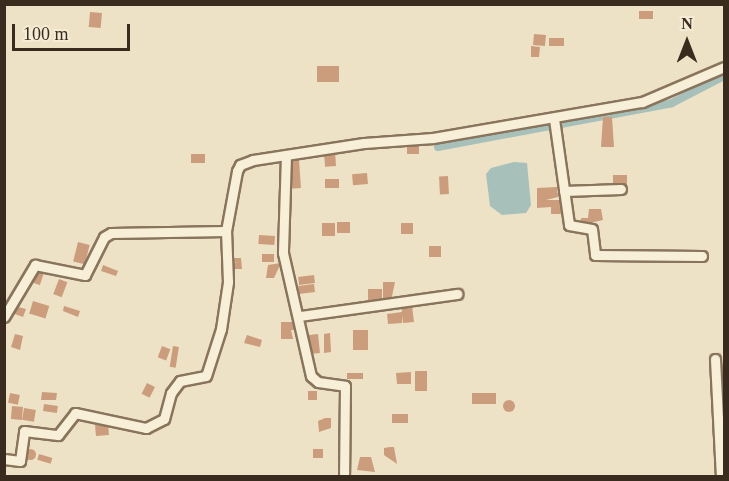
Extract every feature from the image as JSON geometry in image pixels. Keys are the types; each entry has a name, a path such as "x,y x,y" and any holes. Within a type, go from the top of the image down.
{"street":[{"path":"4,459 20,461 24,431 58,435 75,413 147,428 164,419 171,393 180,381 206,376 223,317 228,282 226,231 240,165 286,155 433,138 642,102 724,67"},
{"path":"554,119 569,225 592,229 595,255 702,256"},
{"path":"286,155 283,253 300,316 312,376 318,382 345,386 344,477"},
{"path":"564,191 621,189"},
{"path":"4,317 35,265 85,275 104,237 111,233 226,231"},
{"path":"300,316 458,294"},
{"path":"715,360 722,459 721,477"}],"water":[{"path":"514,162 527,163 531,205 526,213 502,215 490,206 486,174 491,168"}],"building":[{"path":"639,11 653,11 653,19 639,19"},
{"path":"90,12 102,13 101,28 89,27"},
{"path":"534,34 546,35 545,46 533,45"},
{"path":"549,38 564,38 564,46 549,46"},
{"path":"531,46 540,47 539,57 531,57"},
{"path":"317,66 339,66 339,82 317,82"},
{"path":"603,117 612,117 614,147 601,147"},
{"path":"407,144 419,144 419,154 407,154"},
{"path":"335,151 336,166 325,167 324,152"},
{"path":"191,154 205,154 205,163 191,163"},
{"path":"299,160 301,188 290,189 288,161"},
{"path":"367,173 368,184 353,185 352,174"},
{"path":"613,175 627,175 627,186 613,186"},
{"path":"439,176 448,176 449,194 440,194"},
{"path":"325,179 339,179 339,188 325,188"},
{"path":"557,187 558,197 546,200 561,200 561,214 551,214 551,207 537,208 537,188"},
{"path":"589,209 601,209 603,220 581,225 581,218 588,218"},
{"path":"337,222 350,222 350,233 337,233"},
{"path":"322,223 335,223 335,236 322,236"},
{"path":"401,223 413,223 413,234 401,234"},
{"path":"259,235 275,236 274,245 258,244"},
{"path":"78,242 90,245 85,264 73,261"},
{"path":"429,246 441,246 441,257 429,257"},
{"path":"262,254 274,254 274,262 262,262"},
{"path":"231,258 241,258 242,269 231,269 231,263 238,263 231,262"},
{"path":"281,263 274,278 266,278 268,265"},
{"path":"103,265 118,271 116,276 101,271"},
{"path":"36,268 45,271 40,285 31,282"},
{"path":"314,275 315,283 299,285 298,277"},
{"path":"59,279 67,282 62,297 53,294"},
{"path":"383,282 395,282 391,301 383,301"},
{"path":"314,284 315,292 299,294 298,286"},
{"path":"368,289 382,289 382,303 368,303"},
{"path":"33,301 49,306 45,318 29,313"},
{"path":"14,306 26,309 23,317 12,313"},
{"path":"64,306 80,311 78,317 63,311"},
{"path":"412,306 414,322 403,323 402,315 402,323 388,324 387,314 402,312 401,307"},
{"path":"281,322 297,322 297,330 291,330 293,339 281,339"},
{"path":"353,330 368,330 368,350 353,350"},
{"path":"330,333 331,352 324,353 324,334"},
{"path":"15,334 23,336 20,350 11,347"},
{"path":"318,334 320,353 309,354 307,335"},
{"path":"247,335 262,340 260,347 244,343"},
{"path":"162,346 170,349 166,360 158,357"},
{"path":"173,346 179,347 176,368 170,367"},
{"path":"415,371 427,371 427,391 415,391"},
{"path":"411,372 411,384 397,384 396,373"},
{"path":"347,373 363,373 363,379 347,379"},
{"path":"147,383 155,387 150,398 142,394"},
{"path":"308,391 317,391 317,400 308,400"},
{"path":"42,392 57,393 56,400 41,400"},
{"path":"10,393 20,395 18,405 8,403"},
{"path":"472,393 496,393 496,404 472,404"},
{"path":"511,400 514,401 514,411 507,412 504,411 503,404 504,401"},
{"path":"44,404 58,406 57,413 43,411"},
{"path":"12,406 23,407 22,420 11,419"},
{"path":"24,408 36,410 34,422 22,420"},
{"path":"392,414 408,414 408,423 392,423"},
{"path":"331,418 331,428 319,432 318,421"},
{"path":"108,424 109,435 96,436 95,425"},
{"path":"394,447 397,464 384,455 384,448"},
{"path":"30,448 36,454 30,460 24,454"},
{"path":"313,449 323,449 323,458 313,458"},
{"path":"39,454 52,458 51,464 37,460"},
{"path":"360,457 371,457 375,472 357,470"}],"waterway":[{"path":"438,147 672,103 724,76"}]}
